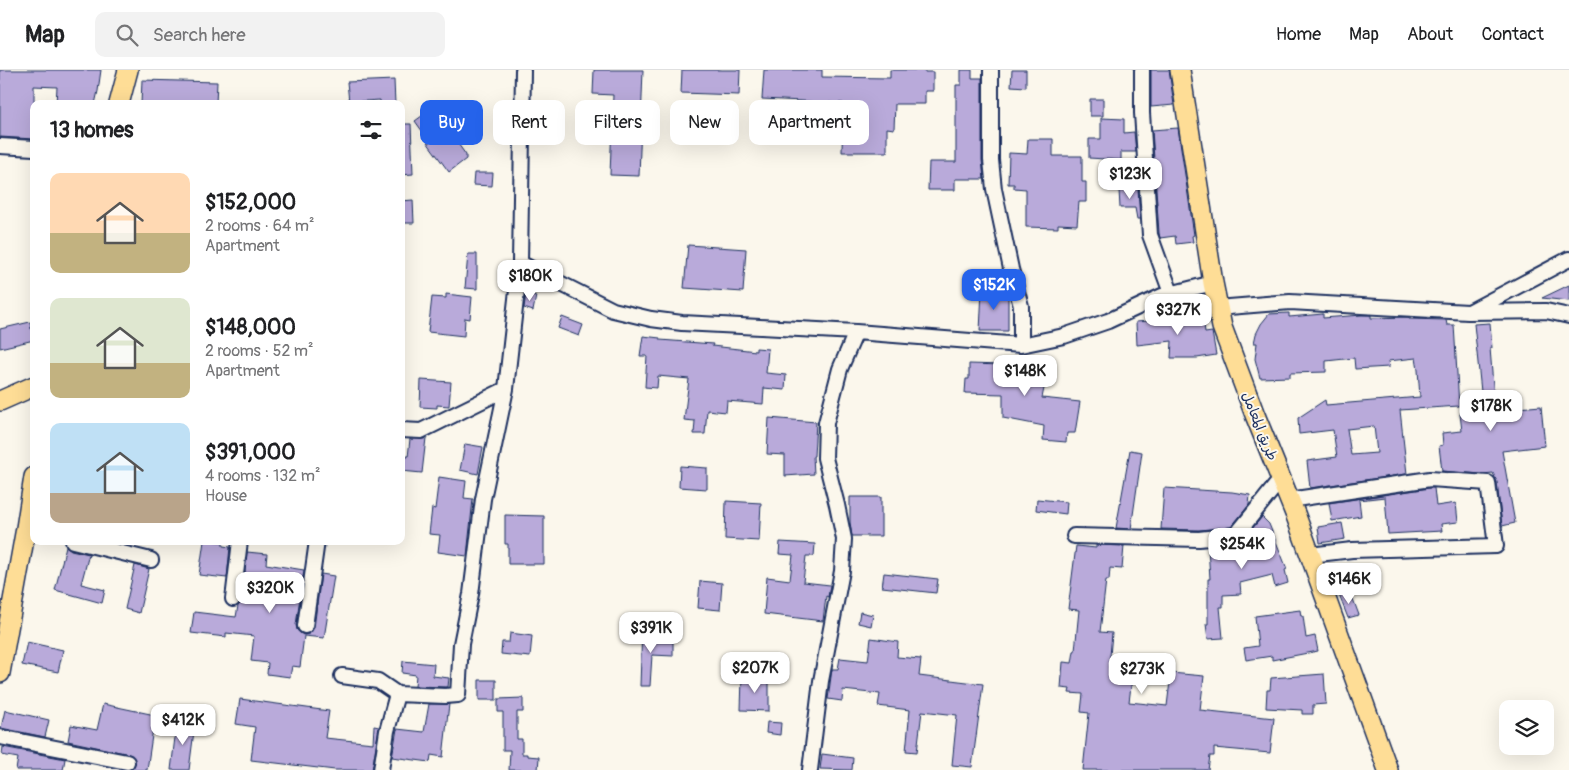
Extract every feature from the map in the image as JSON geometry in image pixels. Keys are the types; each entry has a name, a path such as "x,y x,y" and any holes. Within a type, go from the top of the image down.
{"main road":[{"path":"120,100 128,70"},
{"name":"طريق المعامل","path":"1180,70 1213,284 1222,327 1310,555 1388,770"},
{"path":"0,401 30,388"},
{"path":"1,667 30,529"}],"street":[{"path":"342,676 378,681 397,694 458,695 461,644 471,594 483,499 506,389 520,263 524,70"},
{"path":"991,70 991,160 994,189 1021,306 1021,345"},
{"path":"1142,70 1142,114 1150,235 1171,293"},
{"path":"0,146 30,148"},
{"path":"1468,312 1569,259"},
{"path":"520,263 613,310 651,318 682,323 856,332 1021,345 1064,336 1108,321 1162,296 1213,284"},
{"path":"1217,308 1290,302 1468,312 1546,311 1569,316"},
{"path":"810,770 821,681 843,563 844,539 824,458 826,423 840,369 856,332"},
{"path":"405,430 421,431 506,389"},
{"path":"1074,536 1199,539 1236,535 1281,479"},
{"path":"1289,500 1430,479 1488,483 1496,546 1352,550 1310,555"},
{"path":"89,545 151,560"},
{"path":"233,600 240,545"},
{"path":"305,626 316,545"},
{"path":"382,770 387,731 397,694"},
{"path":"0,737 127,762"}],"building":[{"path":"0,70 101,70 96,100 56,100 57,87 34,86 34,100 30,100 30,139 0,137"},
{"path":"594,70 643,70 642,100 613,100 613,95 593,94"},
{"path":"682,70 740,70 739,95 681,93"},
{"path":"764,70 822,70 822,77 890,78 890,70 925,70 925,72 933,72 933,91 925,91 925,104 895,104 894,129 887,128 887,152 842,152 842,145 869,145 869,100 762,99"},
{"path":"961,70 972,70 972,78 982,78 982,160 984,179 955,179 955,190 928,190 929,162 956,162 956,85 961,85"},
{"path":"1012,70 1026,70 1026,87 1011,86"},
{"path":"1151,70 1169,70 1174,105 1151,107"},
{"path":"142,80 217,82 216,100 141,100"},
{"path":"394,80 395,100 349,100 347,82"},
{"path":"1090,99 1103,99 1103,116 1090,116"},
{"path":"420,117 420,128 415,121"},
{"path":"1101,118 1124,119 1124,133 1134,132 1136,152 1121,152 1121,160 1089,158 1089,139 1101,139"},
{"path":"405,124 411,124 413,174 405,175"},
{"path":"1178,128 1194,235 1192,236 1193,242 1176,244 1175,236 1160,238 1152,130"},
{"path":"1028,139 1053,139 1053,156 1082,156 1082,182 1086,182 1086,202 1079,202 1077,225 1058,224 1058,228 1026,227 1026,189 1014,188 1014,184 1008,184 1009,153 1027,154"},
{"path":"429,145 459,145 466,155 466,159 449,172"},
{"path":"611,145 640,145 639,176 610,175"},
{"path":"474,173 493,173 492,186 473,185"},
{"path":"1138,189 1140,219 1137,219 1135,208 1120,208 1119,190"},
{"path":"413,200 414,223 405,223 405,201"},
{"path":"688,245 746,249 743,292 684,288"},
{"path":"468,254 477,254 477,289 465,288"},
{"path":"1569,285 1569,301 1542,298"},
{"path":"982,290 1008,291 1008,331 980,331"},
{"path":"526,293 536,296 533,311 524,308"},
{"path":"446,294 472,297 470,319 465,318 464,336 428,332 432,297 446,298"},
{"path":"1289,313 1289,317 1323,314 1323,318 1362,315 1371,315 1371,318 1409,317 1409,319 1446,320 1447,325 1454,325 1459,406 1400,410 1407,474 1310,488 1307,461 1337,457 1333,430 1299,434 1298,418 1325,400 1326,405 1420,397 1416,358 1388,361 1389,367 1355,369 1354,358 1326,361 1326,372 1290,373 1290,377 1260,378 1255,359 1257,343 1254,343 1261,324 1269,314","holes":["1374,426 1377,453 1351,455 1347,429"]},
{"path":"1203,315 1205,333 1212,332 1216,355 1197,358 1171,358 1172,341 1137,345 1136,322 1150,321 1149,317 1160,316 1161,320"},
{"path":"562,317 583,325 579,336 558,328"},
{"path":"30,322 30,341 0,348 0,329"},
{"path":"1490,323 1495,410 1541,406 1545,446 1502,451 1515,523 1502,526 1497,482 1493,473 1442,471 1439,446 1443,445 1442,433 1462,431 1460,414 1483,411 1474,324"},
{"path":"643,336 660,338 660,340 713,344 712,346 756,351 756,348 768,349 766,373 786,375 785,390 764,388 763,404 727,401 726,412 707,410 705,434 694,434 695,421 684,420 689,379 658,376 657,388 645,387 647,356 640,356"},
{"path":"1003,360 1048,369 1042,398 1080,402 1075,433 1067,433 1066,442 1043,440 1044,426 1003,418 1003,394 965,393 966,379 969,379 969,364 1002,365"},
{"path":"421,380 451,382 449,406 437,405 437,408 420,407"},
{"path":"769,418 816,422 813,456 814,474 785,476 785,455 767,454"},
{"path":"426,438 422,473 405,471 405,457 408,457 410,439"},
{"path":"465,444 483,447 478,474 460,470"},
{"path":"1130,450 1142,452 1131,529 1116,528"},
{"path":"680,466 707,468 707,489 679,487"},
{"path":"439,477 466,481 464,498 473,499 467,556 438,552 440,535 429,534 432,508 435,509"},
{"path":"1164,488 1232,492 1250,495 1249,505 1231,527 1199,530 1161,529"},
{"path":"1434,488 1436,506 1456,503 1458,522 1441,524 1442,531 1388,534 1385,497 1359,500 1361,516 1332,521 1329,503"},
{"path":"850,497 881,497 881,536 852,536"},
{"path":"1037,499 1067,502 1066,514 1036,510"},
{"path":"726,501 761,503 759,541 725,539"},
{"path":"505,515 544,516 544,564 508,564 508,544 505,544"},
{"path":"1262,517 1269,524 1287,569 1285,570 1288,583 1275,587 1272,575 1240,583 1241,594 1223,595 1223,607 1220,607 1223,638 1208,639 1206,624 1208,624 1208,579 1210,579 1208,547 1240,543"},
{"path":"1342,523 1345,539 1320,543 1318,527"},
{"path":"780,542 815,544 814,556 806,556 803,582 830,585 828,597 826,596 823,621 764,614 767,577 790,580 793,555 779,554"},
{"path":"203,545 230,547 227,578 199,575"},
{"path":"1096,545 1124,546 1122,569 1110,568 1109,580 1106,580 1100,632 1112,633 1109,668 1133,670 1129,702 1167,706 1171,673 1204,676 1200,710 1274,718 1270,753 1214,748 1214,756 1210,756 1208,770 1083,770 1089,713 1081,712 1083,694 1069,693 1070,689 1061,688 1063,662 1072,663 1075,651 1079,610 1068,609 1076,546 1096,548"},
{"path":"66,546 71,550 89,554 81,584 105,590 102,603 55,590"},
{"path":"247,552 267,554 266,564 304,570 296,625 297,630 303,635 309,634 314,628 321,574 334,576 324,638 304,636 300,667 292,666 290,677 267,674 268,663 251,661 254,636 226,633 226,637 191,633 194,612 236,617 238,606 242,600"},
{"path":"135,565 149,569 139,613 125,609"},
{"path":"884,573 938,579 936,593 882,587"},
{"path":"700,581 722,583 720,610 698,608"},
{"path":"1350,591 1359,615 1348,618 1339,595"},
{"path":"1300,610 1301,616 1303,616 1306,638 1315,636 1318,651 1272,660 1272,656 1246,660 1244,648 1258,646 1255,616"},
{"path":"860,612 873,615 871,626 858,623"},
{"path":"642,627 654,627 653,642 673,642 673,656 652,655 650,686 640,686"},
{"path":"510,633 532,636 530,657 501,654 502,642 509,642"},
{"path":"871,638 898,642 897,657 921,659 919,676 983,684 972,767 952,765 957,715 922,711 917,752 906,751 910,710 878,706 880,694 843,690 842,701 828,699 832,669 838,669 840,658 868,661"},
{"path":"27,642 63,650 58,672 22,665"},
{"path":"403,661 434,664 433,676 449,678 448,687 415,686 416,675 402,673"},
{"path":"1324,674 1326,704 1313,705 1313,714 1302,714 1302,710 1266,708 1267,690 1270,690 1271,678"},
{"path":"742,677 769,679 769,711 741,710"},
{"path":"479,680 496,680 496,700 479,700"},
{"path":"523,698 523,712 517,712 517,739 522,739 522,754 539,757 538,770 509,770 510,750 503,750 503,712 498,712 498,699"},
{"path":"240,699 329,711 325,738 373,743 374,726 379,727 372,770 335,770 251,760 255,727 236,724"},
{"path":"103,704 155,715 147,770 130,770 135,764 135,760 129,754 68,741 71,725 97,730"},
{"path":"429,704 449,704 443,757 431,755 430,762 392,757 397,729 424,732"},
{"path":"5,710 49,720 45,737 1,728"},
{"path":"177,721 195,723 189,770 171,770"},
{"path":"767,722 781,723 780,735 766,733"},
{"path":"3,747 65,759 63,770 16,770 18,758 2,755"},
{"path":"822,754 853,758 852,770 820,769"}]}
